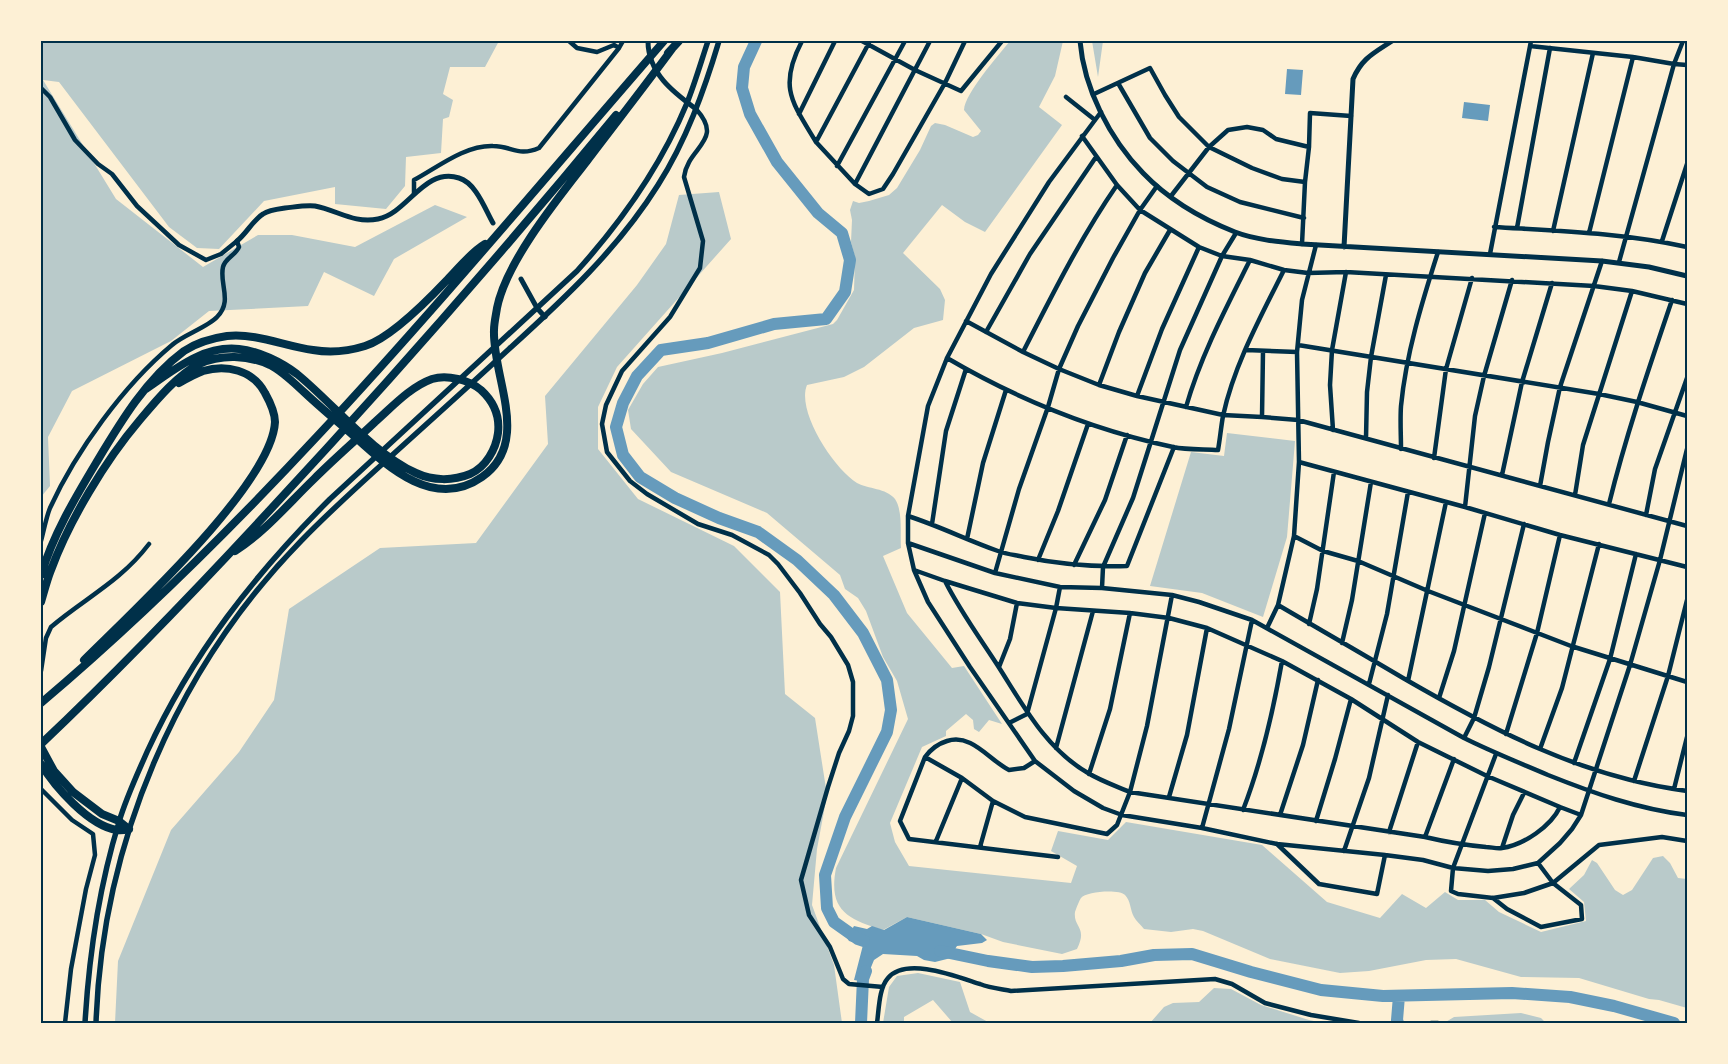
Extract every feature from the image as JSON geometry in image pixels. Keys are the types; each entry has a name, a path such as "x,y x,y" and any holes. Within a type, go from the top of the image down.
{"highway":[{"path":"41,703 158,599 294,462 369,381 664,41"},
{"path":"129,829 119,821 102,814 73,792 54,771 41,746 194,592 440,324 679,41"},
{"path":"41,602 50,570 69,530 92,487 125,437 155,402 188,370 215,358 241,356 270,365 325,406 416,483 438,488 462,487 484,475 496,464 506,439 506,403 501,382 494,330 498,304 504,285 521,254 555,202 638,91"},
{"path":"41,575 60,526 122,420 170,362 186,349 206,341 227,336 278,341 313,350 340,351 366,346 391,332 447,281 474,251 491,241"},
{"path":"146,389 198,356 217,349 238,348 255,352 297,374 325,406"},
{"path":"79,669 190,553 227,509 257,469 270,441 275,422 272,405 263,389 250,375 233,368 202,371 170,387"},
{"path":"226,556 252,540 315,477 401,399 418,387 443,377 466,381 483,392 490,400 496,411 498,431 495,446 476,471 462,477 447,480 417,474 397,467"},
{"path":"41,764 68,800 98,823 117,830 129,829"}],"main road":[{"path":"85,1023 87,988 98,903 119,821 157,731 196,661 253,582 291,538 330,499 577,271 625,214 648,180 687,102 708,41"},
{"path":"96,1023 97,994 110,909 129,829 145,783 165,737 209,657 260,586 300,541 338,504 545,317 614,246 635,219 678,150 696,109 719,41"}],"street":[{"path":"569,41 577,48 597,52 614,46 620,48"},
{"path":"414,194 414,180 461,154 479,148 494,146 523,152 539,148 620,48 623,41"},
{"path":"648,41 652,62 659,76 666,85 696,109 705,119 708,129 705,138 685,168 684,177 702,240 700,268 670,317 622,371 606,404 602,424 607,452 630,481 687,518 717,531 732,535 769,555 800,593 848,665 853,682 853,716 849,731 839,752 801,880 809,916 830,947 843,979 850,984 883,987"},
{"path":"802,41 793,58 789,82 794,106 816,142 855,184 869,194 883,190 945,83 965,41"},
{"path":"799,114 835,41"},
{"path":"862,41 869,43 916,70 961,91 1002,41"},
{"path":"837,166 905,41"},
{"path":"855,184 930,41"},
{"path":"1080,41 1087,74 1101,112 1118,142 1142,172 1157,186 1207,219 1236,232 1261,239 1302,244 1602,260 1649,267 1687,276"},
{"path":"1344,247 1353,79 1359,66 1392,41"},
{"path":"1619,262 1682,41"},
{"path":"816,142 869,43"},
{"path":"1490,254 1531,44 1687,65"},
{"path":"1517,228 1550,48"},
{"path":"1553,231 1593,53"},
{"path":"1589,233 1633,57"},
{"path":"1094,94 1150,68 1179,117 1209,147 1252,168 1282,179 1305,182"},
{"path":"1118,83 1150,138 1173,161 1207,187 1240,202 1304,218"},
{"path":"41,88 50,97 75,140 98,164 112,174 137,206 179,245 206,260 221,254 247,234 264,212 276,209 314,206 353,219 378,219 392,214 431,181 441,177 461,178 468,183 493,223"},
{"path":"1066,98 1094,120"},
{"path":"1101,112 1048,182 996,265 947,358 928,406 908,516 908,544 914,570 928,602 1036,761 1074,791 1104,808 1122,815 1202,828 1278,844 1385,855 1423,860 1454,868 1488,871 1513,869 1538,863 1560,843 1581,815 1630,665 1660,560 1687,449"},
{"path":"1302,244 1310,114 1351,116"},
{"path":"1171,196 1209,147 1228,130 1247,127 1263,130 1276,140 1309,146"},
{"path":"1082,136 1117,185 1140,210 1199,247 1222,256 1250,260 1284,270 1308,273 1346,272 1594,286 1632,291 1687,304"},
{"path":"986,332 1030,254 1096,157"},
{"path":"1662,241 1687,164"},
{"path":"1023,352 1098,212 1117,185"},
{"path":"995,573 1019,490 1059,370 1098,286 1140,210 1157,186"},
{"path":"1494,227 1625,236 1662,241 1687,247"},
{"path":"1099,385 1119,332 1146,273 1170,230"},
{"path":"1102,588 1103,567 1133,498 1180,350 1222,256 1236,232"},
{"path":"41,540 49,509 78,458 140,373 174,343 217,318 224,307 226,292 222,275 224,264 238,250 237,241"},
{"path":"1267,628 1278,605 1294,536 1299,462 1297,352 1302,300 1316,245"},
{"path":"1137,396 1162,329 1199,247"},
{"path":"1401,449 1402,406 1408,364 1417,322 1438,252"},
{"path":"1186,407 1196,374 1208,346 1250,260"},
{"path":"1540,486 1560,388 1602,260"},
{"path":"947,358 1006,390 1088,424 1174,447 1218,450 1223,415 1235,377 1254,330 1284,270"},
{"path":"1333,430 1330,385 1332,350 1346,272"},
{"path":"1366,438 1367,392 1371,357 1386,275"},
{"path":"1434,458 1446,369 1472,278"},
{"path":"521,279 537,308 545,317"},
{"path":"1465,507 1475,416 1484,376 1512,280"},
{"path":"1502,475 1522,382 1552,283"},
{"path":"1575,495 1583,445 1632,291"},
{"path":"1609,504 1637,402 1672,300"},
{"path":"966,321 1059,370 1099,385 1137,396 1223,415 1262,416 1298,420 1687,526"},
{"path":"1298,346 1600,394 1687,416"},
{"path":"1246,350 1297,352"},
{"path":"1262,416 1263,351"},
{"path":"932,524 946,430 966,369"},
{"path":"1646,516 1655,469 1687,378"},
{"path":"967,539 983,463 1006,390"},
{"path":"1038,560 1058,511 1088,424"},
{"path":"1074,565 1105,500 1128,435"},
{"path":"908,516 1000,552 1074,565 1127,566 1174,447"},
{"path":"1299,462 1560,535 1687,567"},
{"path":"1309,624 1317,589 1334,472"},
{"path":"1342,643 1352,600 1370,482"},
{"path":"1369,684 1387,614 1408,492"},
{"path":"1408,681 1446,502"},
{"path":"1439,698 1454,651 1486,513"},
{"path":"1464,738 1474,718 1489,667 1524,524"},
{"path":"1506,734 1537,633 1560,535"},
{"path":"1294,536 1323,551 1358,561 1428,591 1571,646 1687,682"},
{"path":"41,671 46,638 51,628 112,582 137,559 149,544"},
{"path":"908,544 995,573 1060,587 1102,588 1172,595 1252,620 1496,754 1588,791 1656,810 1687,815"},
{"path":"1540,750 1562,688 1571,646 1599,544"},
{"path":"1574,763 1610,659 1636,554"},
{"path":"914,570 1017,603 1169,618 1208,628 1282,661 1318,680 1418,742 1524,793 1581,815"},
{"path":"946,581 955,601 999,667 1027,714 1056,748 1088,774 1130,792 1425,837 1462,846 1502,848 1526,840 1542,829 1556,816 1560,807"},
{"path":"1009,723 1027,714 1060,587"},
{"path":"925,757 962,778 993,801 1025,817 1107,834 1117,825 1122,815 1148,726 1172,595"},
{"path":"1634,781 1668,676 1687,600"},
{"path":"999,667 1010,639 1017,603"},
{"path":"1278,605 1474,718 1540,750 1595,771 1687,791"},
{"path":"1056,748 1093,611"},
{"path":"1088,774 1110,709 1130,613"},
{"path":"1202,828 1230,729 1252,620"},
{"path":"1169,797 1187,735 1208,628"},
{"path":"1243,810 1255,778 1266,739 1282,661"},
{"path":"1280,815 1304,745 1318,680"},
{"path":"1344,851 1369,778 1388,695"},
{"path":"1316,821 1336,759 1351,699"},
{"path":"1674,789 1687,736"},
{"path":"1036,761 1024,768 1009,770 972,744 960,739 949,740 937,745 925,757 900,822 910,839 1058,857"},
{"path":"1389,832 1418,742"},
{"path":"1496,754 1454,868 1451,891 1458,894 1493,898 1524,893 1553,883 1599,845 1662,837 1687,841"},
{"path":"1425,837 1454,760"},
{"path":"936,841 962,778"},
{"path":"41,789 72,820 93,834 95,855 86,889 71,968 64,1023"},
{"path":"1502,848 1513,815 1524,793"},
{"path":"980,847 993,801"},
{"path":"1278,844 1319,884 1378,894 1385,855"},
{"path":"1493,898 1507,909 1542,927 1582,919 1581,905 1553,883 1538,863"},
{"path":"877,1023 883,987 887,978 897,970 916,968 955,975 981,985 1011,991 1215,979 1232,984 1265,1003 1311,1015 1359,1023"},
{"path":"1432,1023 1438,1023"}],"shaded area":[{"path":"41,41 499,41 485,67 450,67 443,94 453,100 449,117 443,119 441,153 406,157 405,186 386,209 335,204 335,187 264,201 219,249 197,248 169,227 59,82 43,80 116,199 203,267 258,235 292,235 355,247 435,205 467,217 394,259 374,296 324,272 308,306 209,311 171,341 72,391 48,437 50,486 41,497"},
{"path":"1010,41 1063,41 1055,76 1039,107 1062,125 985,232 965,222 942,205 903,253 940,289 945,300 943,320 914,328 864,367 844,377 807,385 805,396 812,424 828,453 838,465 857,483 891,495 898,504 901,548 883,556 907,613 952,668 964,666 1002,724 989,720 979,732 974,729 973,720 966,714 946,731 946,736 922,747 890,823 895,842 909,866 1071,883 1077,866 1051,851 1058,831 1108,840 1126,822 1262,845 1327,902 1380,918 1402,894 1426,908 1445,892 1458,900 1485,900 1499,912 1541,932 1586,921 1584,902 1569,889 1584,875 1592,860 1597,863 1615,890 1623,895 1632,890 1653,858 1663,856 1670,863 1678,878 1687,879 1687,1008 1579,978 1521,977 1456,959 1426,960 1369,971 1340,973 1270,959 1203,931 1193,929 1171,932 1144,929 1134,917 1127,897 1122,893 1110,891 1096,892 1081,898 1075,912 1076,921 1081,932 1080,942 1077,949 1062,954 1003,942 981,934 907,917 883,930 859,922 843,911 835,894 836,868 908,719 897,681 883,657 866,611 858,598 845,589 840,575 767,513 671,472 631,429 628,410 643,384 658,367 722,353 833,324 854,290 855,257 851,242 852,220 850,210 853,201 859,203 869,201 889,195 897,188 920,150 931,126 935,123 945,125 973,137 978,135 981,131 964,110 966,103 983,75"},
{"path":"1092,41 1103,41 1098,77"},
{"path":"719,192 731,239 617,367 598,407 598,449 638,499 734,546 780,592 785,694 815,718 827,795 817,849 812,905 834,965 842,1023 115,1023 118,961 171,830 239,752 274,700 289,609 380,548 476,543 548,444 545,396 637,285 666,244 679,195"},
{"path":"1227,433 1295,441 1287,537 1263,617 1202,593 1150,586 1191,452 1224,456"},
{"path":"918,973 960,982 970,1012 993,1023 953,1023 933,1000 904,1017 904,1023 883,1023 889,987 897,976"},
{"path":"1214,988 1231,989 1261,1005 1324,1023 1150,1023 1164,1007 1173,1003 1199,1002"},
{"path":"1521,1013 1541,1018 1546,1023 1444,1023 1454,1017"}],"water":[{"path":"1287,69 1303,70 1301,95 1285,94"},
{"path":"1464,102 1490,105 1488,121 1462,118"},
{"path":"907,917 981,934 987,940 982,943 957,946 955,957 935,962 924,960 917,956 883,954 874,960 865,982 854,980 863,945 849,941 847,938 854,926 867,929 872,926 884,930"}],"waterway":[{"path":"756,41 744,67 742,88 750,114 777,162 818,213 842,233 850,260 845,292 826,319 774,324 708,343 661,350 637,376 623,403 616,427 623,455 640,477 675,498 719,518 758,532 797,560 834,595 863,633 887,680 891,710 887,732 845,817 825,875 827,908 834,922 858,939 864,941"},
{"path":"940,951 988,961 1032,967 1121,961 1154,955 1192,954 1321,990 1383,996 1512,993 1570,997 1614,1006 1674,1023"},
{"path":"861,1023 863,979 866,971"},
{"path":"1398,1023 1399,996"}]}
